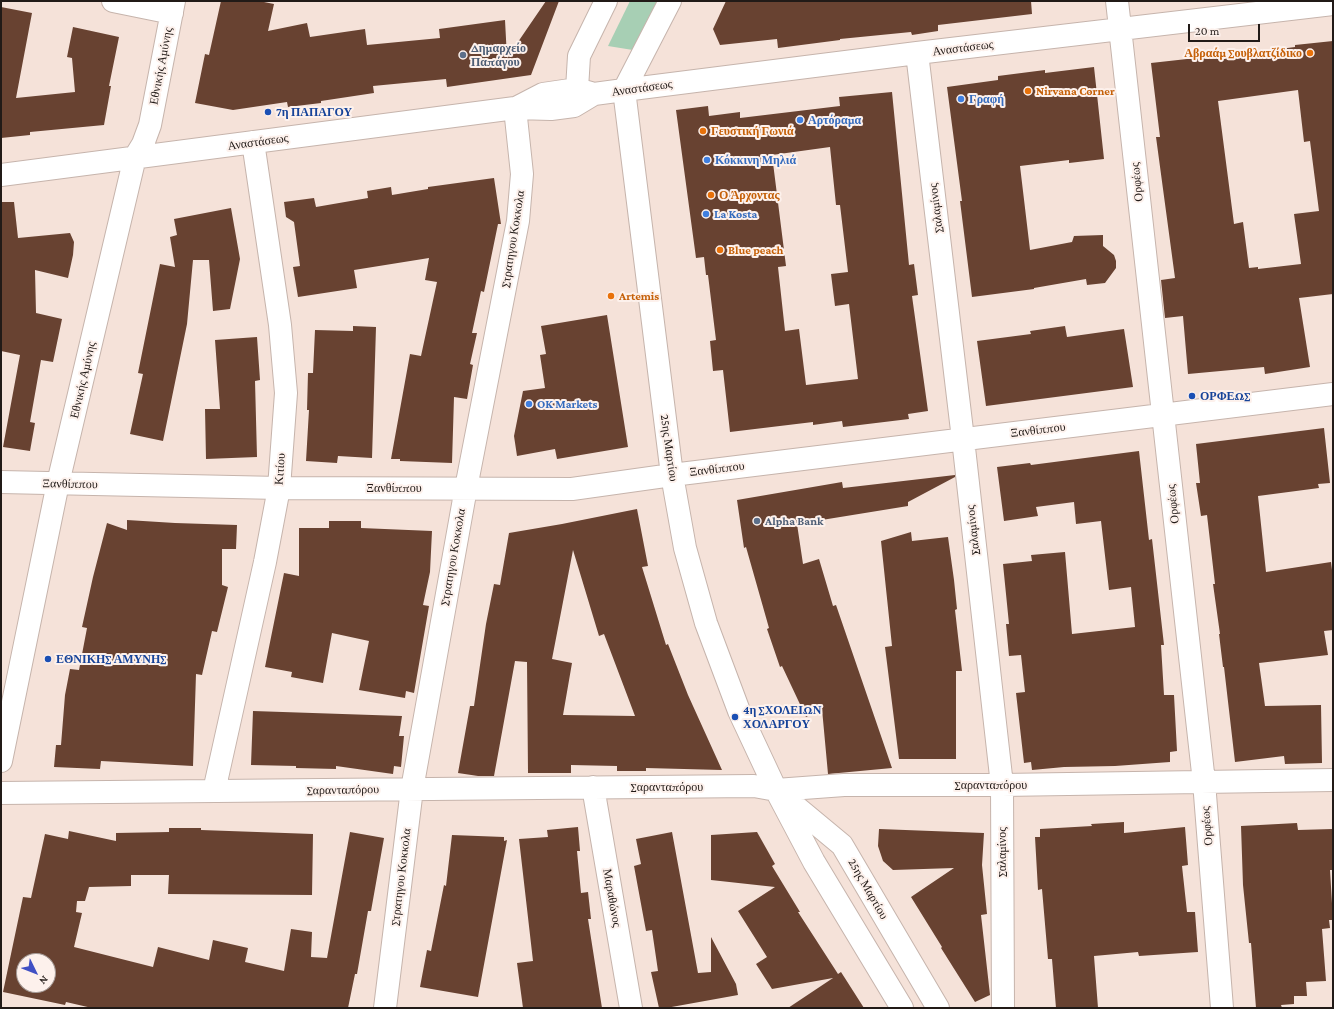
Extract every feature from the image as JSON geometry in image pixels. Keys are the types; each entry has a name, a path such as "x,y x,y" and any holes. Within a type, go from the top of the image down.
{"street":[{"path":"113,1 173,7"},
{"path":"585,91 579,56 606,1"},
{"path":"624,90 670,1"},
{"name":"Ορφέως","path":"1117,1 1204,782 1222,1008"},
{"name":"Αναστάσεως","path":"1,175 515,108 551,110 574,106 585,91 624,90 917,53 1333,4"},
{"name":"Εθνικής Αμύνης","path":"1,761 58,483 135,158 143,144 150,125 173,7"},
{"name":"Σαλαμίνος","path":"917,53 1002,785 1003,1008"},
{"name":"25ης Μαρτίου","path":"624,90 672,475 685,548 706,623 739,711 776,790 814,862 902,1008"},
{"name":"Στρατηγου Κοκκολα","path":"385,1008 412,789 466,488 518,221 522,174 515,108"},
{"name":"Κιτίου","path":"214,791 265,562 279,488 286,394 280,324 253,142"},
{"name":"Ξανθίππου","path":"1,482 279,488 572,489 672,475 1333,394"},
{"name":"Σαρανταπόρου","path":"1,793 754,786 776,790 844,785 1002,785 1333,780"},
{"name":"Μαραθώνος","path":"593,787 631,1008"},
{"name":"25ης Μαρτίου","path":"776,790 842,845 938,1008"}],"green space":[{"path":"630,1 664,1 639,51 608,46"}],"building":[{"path":"221,1 259,1 274,4 268,31 307,23 310,37 365,29 367,45 440,38 439,29 505,20 507,58 546,1 559,1 531,75 447,87 446,79 373,86 374,93 321,101 321,103 288,107 287,102 233,110 195,103 205,54 209,55"},
{"path":"726,1 1031,1 1032,14 938,25 938,31 912,35 911,32 840,39 778,48 777,39 720,45 713,29"},
{"path":"1,7 32,13 16,98 75,92 72,58 67,57 73,27 119,37 109,86 111,86 104,125 30,132 30,135 1,138"},
{"path":"1333,41 1333,294 1299,298 1310,367 1265,374 1264,367 1188,374 1183,316 1165,318 1161,280 1175,278 1156,137 1160,137 1151,63 1205,57 1205,59 1295,47 1295,45","holes":["1298,90 1304,142 1310,141 1319,211 1294,214 1301,264 1258,269 1258,267 1249,268 1243,222 1234,224 1218,101"]},
{"path":"1094,67 1104,159 1069,163 1069,160 1020,166 1030,250 1072,242 1074,236 1103,235 1103,246 1114,255 1116,268 1105,283 1087,285 1086,279 1034,289 972,297 960,201 962,201 947,87 998,80 998,76 1045,70 1045,73"},
{"path":"892,92 909,265 914,264 918,295 912,296 928,411 908,414 909,419 843,427 842,421 813,425 813,422 730,432 723,370 713,371 710,341 716,340 708,275 706,275 704,257 696,258 676,110 708,106 709,116 740,112 740,118 840,106 839,97","holes":["830,147 836,205 840,205 848,272 831,274 835,306 849,304 858,379 806,385 799,329 785,331 778,267 786,266 772,155"]},
{"path":"494,178 501,224 498,224 484,292 481,291 472,333 477,333 470,364 473,365 467,399 454,397 452,463 400,461 400,459 391,459 410,354 421,356 437,282 425,280 429,258 354,270 357,288 298,297 293,267 300,266 294,222 286,217 284,202 314,198 316,207 368,198 367,191 391,187 392,195 428,189 428,187"},
{"path":"1,202 14,202 18,238 70,233 74,242 68,278 35,270 36,313 62,319 53,362 41,360 30,422 35,423 30,451 3,447 20,355 1,351"},
{"path":"231,208 240,259 230,309 213,311 209,260 193,260 187,324 163,441 130,434 143,374 138,373 160,264 175,267 170,237 177,235 174,219"},
{"path":"607,315 628,447 557,459 555,449 517,456 514,436 523,391 545,388 540,355 546,354 541,326"},
{"path":"353,326 376,327 372,458 338,456 337,463 306,461 309,410 307,410 308,373 313,373 315,330 353,331"},
{"path":"1065,326 1067,337 1124,329 1133,387 986,406 977,341 1031,334 1030,331"},
{"path":"257,337 260,380 255,381 257,457 206,459 205,409 220,409 215,340"},
{"path":"1324,428 1330,483 1318,484 1319,488 1258,496 1266,572 1331,562 1333,578 1333,630 1324,631 1328,655 1259,663 1265,706 1321,705 1322,763 1285,764 1284,756 1235,762 1213,584 1215,584 1207,515 1201,516 1196,483 1200,483 1196,444"},
{"path":"1139,451 1149,540 1152,539 1164,645 1161,645 1164,695 1174,695 1177,751 1170,752 1170,762 1032,770 1031,762 1024,763 1016,693 1025,692 1021,655 1009,656 1006,624 1009,624 1003,564 1032,561 1031,555 1065,552 1072,634 1135,627 1131,587 1109,590 1101,521 1076,524 1074,502 1036,507 1038,516 1004,521 997,467 1030,463 1031,465"},
{"path":"955,475 955,477 908,502 908,506 797,524 803,564 819,559 833,606 836,605 892,768 828,774 822,709 806,717 782,666 780,667 767,629 769,628 746,547 744,548 737,500 842,482 843,488"},
{"path":"637,509 648,566 642,567 666,645 668,644 688,695 722,770 646,768 646,771 617,771 617,766 571,765 571,773 528,773 527,662 515,661 494,776 478,776 458,773 470,706 474,706 486,624 494,584 500,585 509,533","holes":["573,550 599,636 604,634 635,716 563,715 572,663 552,659"]},
{"path":"127,520 237,525 236,549 222,549 222,585 228,587 217,632 212,631 202,675 196,674 193,766 101,761 100,769 54,767 56,745 61,745 65,695 70,669 79,670 87,628 82,627 107,523 127,530"},
{"path":"329,521 361,521 361,528 432,531 430,572 423,605 429,606 414,693 406,691 405,698 359,690 369,641 332,633 323,683 291,677 292,672 265,667 284,573 299,576 299,528 329,528"},
{"path":"911,532 912,541 948,537 954,580 957,609 955,610 962,671 956,671 956,759 899,759 885,647 892,646 881,541"},
{"path":"253,711 402,716 399,736 404,736 401,767 394,766 393,774 336,766 336,769 251,765"},
{"path":"1124,822 1124,833 1185,827 1188,865 1182,866 1187,912 1195,912 1198,952 1139,956 1138,952 1094,956 1098,1008 1056,1008 1052,959 1048,959 1042,889 1038,890 1035,837 1040,837 1040,829 1092,826 1091,824"},
{"path":"1297,823 1298,830 1333,829 1333,870 1330,870 1333,920 1329,920 1330,928 1322,929 1326,981 1306,982 1307,996 1294,996 1294,1004 1281,1005 1282,1008 1256,1008 1251,943 1249,943 1243,885 1241,826"},
{"path":"578,827 580,851 577,851 581,893 588,892 591,919 588,919 602,1008 523,1008 517,963 533,961 519,839 548,837 547,830"},
{"path":"169,828 201,828 201,830 313,834 312,895 168,894 169,875 131,875 131,886 89,887 85,901 77,901 76,912 82,913 74,947 153,967 158,947 209,960 213,940 248,948 245,962 284,971 291,929 312,932 311,957 327,958 350,832 384,838 371,911 368,911 357,974 355,974 348,1008 92,1008 66,1002 65,1005 3,992 23,897 31,898 45,834 68,839 69,831 116,841 116,833 169,832"},
{"path":"879,829 984,833 982,865 987,914 981,915 990,995 975,1002 911,897 954,868 893,870 883,861 878,846"},
{"path":"672,832 698,973 711,972 711,937 736,984 738,995 659,1008 651,972 658,971 652,930 646,931 634,866 641,864 636,839"},
{"path":"757,832 775,864 772,866 800,912 798,912 838,974 841,972 864,1008 788,1008 833,978 772,989 756,964 767,957 738,911 775,887 711,880 711,835"},
{"path":"452,835 504,837 504,841 507,840 478,997 420,987 427,950 431,951 444,885 446,886"}],"place":[{"name":"Αβραάμ Σουβλατζίδικο","path":"1310,53"},
{"name":"Δημαρχείο Παπάγου","path":"463,55"},
{"name":"Nirvana Corner","path":"1028,91"},
{"name":"Γραφή","path":"961,99"},
{"name":"7η ΠΑΠΑΓΟΥ","path":"268,112"},
{"name":"Αρτόραμα","path":"800,120"},
{"name":"Γευστική Γωνιά","path":"703,131"},
{"name":"Κόκκινη Μηλιά","path":"707,160"},
{"name":"Ο Άρχοντας","path":"711,195"},
{"name":"La Kosta","path":"706,214"},
{"name":"Blue peach","path":"720,250"},
{"name":"Artemis","path":"611,296"},
{"name":"ΟΡΦΕΩΣ","path":"1192,396"},
{"name":"OK Markets","path":"529,404"},
{"name":"Alpha Bank","path":"757,521"},
{"name":"ΕΘΝΙΚΗΣ ΑΜΥΝΗΣ","path":"48,659"},
{"name":"4η ΣΧΟΛΕΙΩΝ ΧΟΛΑΡΓΟΥ","path":"735,717"}]}
